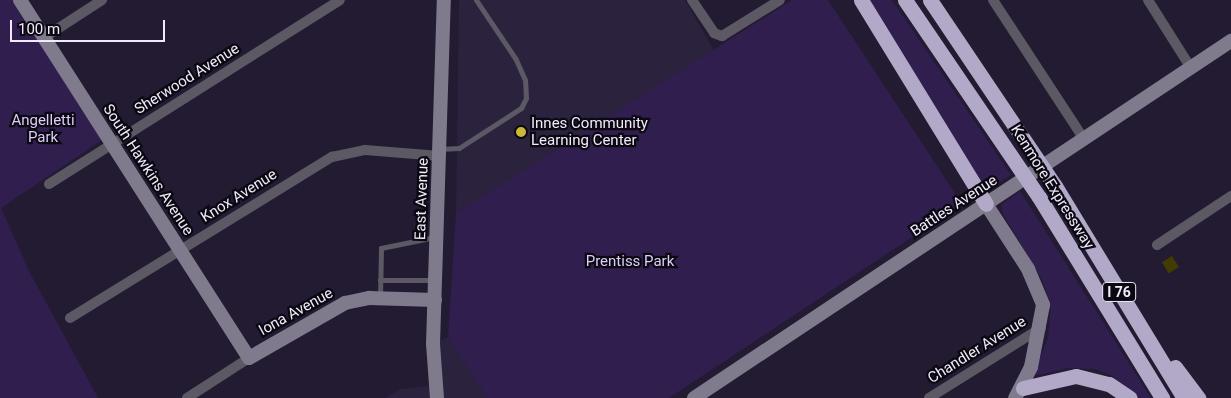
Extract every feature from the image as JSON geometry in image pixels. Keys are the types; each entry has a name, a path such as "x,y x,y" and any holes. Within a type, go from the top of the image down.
{"highway":[{"path":"861,0 986,204"},
{"name":"Kenmore Expressway","path":"905,0 1040,197 1162,398"},
{"name":"Kenmore Expressway","path":"930,0 1028,143 1184,398"},
{"path":"1112,280 1198,398"},
{"path":"1019,393 1076,376 1108,384 1130,398"}],"street":[{"name":"South Hawkins Avenue","path":"20,0 45,37 110,144 249,358"},
{"path":"45,37 102,0"},
{"name":"Sherwood Avenue","path":"49,184 340,0"},
{"name":"East Avenue","path":"437,398 435,300 444,0"},
{"path":"692,0 712,30 722,36 780,0"},
{"path":"993,0 1084,140"},
{"path":"1148,0 1190,68"},
{"name":"Battles Avenue","path":"694,398 1084,140 1231,40"},
{"name":"Knox Avenue","path":"70,318 341,153 364,150 440,152"},
{"path":"1157,245 1231,196"},
{"path":"986,204 1040,292 1042,328 1019,393"},
{"name":"Iona Avenue","path":"187,398 327,310 358,299 435,300"},
{"name":"Chandler Avenue","path":"929,398 1042,328"}],"lane":[{"path":"440,152 459,148 521,108 526,98 525,80 515,58 476,0"},
{"path":"380,298 381,248 437,237"},
{"path":"380,280 436,280"}],"shaded area":[{"name":"Innes Community Learning Center","path":"459,0 685,0 714,50 456,213"},
{"path":"448,337 487,398 385,398 400,389 436,385 433,344"}],"green space":[{"name":"Angelletti Park","path":"0,0 13,0 102,140 1,208 30,273 98,398 0,398"},
{"name":"Prentiss Park","path":"792,0 828,0 962,204 669,398 487,398 448,337 456,213"},
{"path":"866,0 892,0 1011,175 988,189 979,181"},
{"path":"1020,191 1151,398 1140,398 1111,375 1095,369 1068,368 1033,376 1048,338 1051,305 1042,280 1003,214 1001,205"}],"building":[{"path":"1172,256 1179,267 1169,273 1162,262"}],"place":[{"name":"Innes Community Learning Center","path":"521,132"}]}
